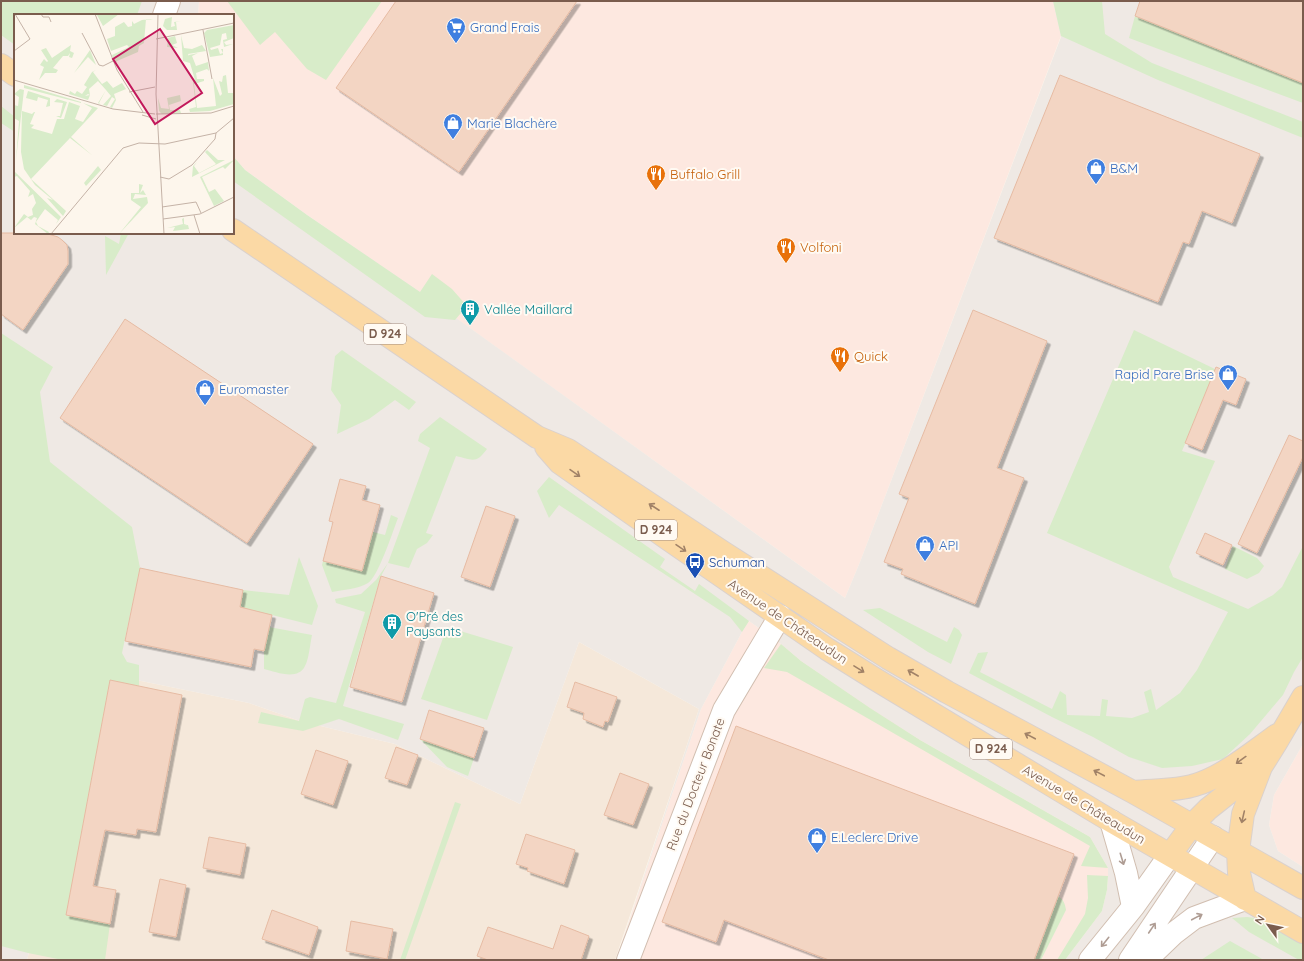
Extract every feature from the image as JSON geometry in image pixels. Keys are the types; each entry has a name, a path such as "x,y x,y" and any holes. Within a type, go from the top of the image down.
{"main road":[{"path":"1,64 14,74"},
{"name":"D 924","path":"234,231 537,437"},
{"name":"Avenue de Châteaudun","path":"537,437 560,463 827,649 1111,821 1303,932"},
{"name":"Avenue de Châteaudun","path":"537,437 568,450 724,553 888,658 947,692 1133,792 1303,888"},
{"path":"1245,899 1239,873 1238,851 1243,814 1261,767 1303,697"},
{"path":"1133,792 1185,787 1204,782 1231,768 1284,729"},
{"path":"1170,855 1192,825 1216,801 1261,767"}],"street":[{"path":"164,14 169,1"},
{"name":"Rue du Docteur Bonate","path":"628,960 724,710 780,616"},
{"path":"1111,821 1126,873 1133,907"},
{"path":"1130,960 1214,837"},
{"path":"1090,960 1133,907 1170,855"},
{"path":"1146,960 1173,934 1194,918 1245,899"}],"shaded area":[{"path":"1,1 199,1 198,14 14,14 14,234 234,234 234,157 245,170 307,215 420,292 845,598 1061,37 1053,1 1303,1 1303,744 1274,795 1269,825 1278,851 1303,867 1303,960 1065,960 1102,911 1107,890 1108,868 1090,837 920,740 801,661 781,644 749,621 701,709 616,960 699,709 579,642 520,804 395,744 300,721 249,703 102,673 27,960 1,960"},
{"path":"199,1 1053,1 1061,36 845,598 435,303 307,215 245,170 234,157 234,14 198,14"},
{"path":"749,621 781,644 801,661 920,740 1090,837 1108,868 1108,876 1065,960 616,960 701,709"},
{"path":"579,642 699,709 615,960 27,960 102,673 249,703 300,721 395,744 520,804"},
{"path":"1303,744 1303,867 1278,851 1269,825 1274,795"}],"green space":[{"path":"1,1 142,1 137,14 14,14 14,44 1,35"},
{"path":"227,1 382,1 326,80 307,69 275,32 260,45"},
{"path":"1053,1 1102,1 1105,34 1152,63 1303,122 1303,138 1158,80 1061,36"},
{"path":"1135,16 1303,82 1303,103 1129,38"},
{"path":"1,106 14,116 14,131 1,123"},
{"path":"234,157 245,170 307,215 420,292 432,274 452,289 467,306 455,320 425,317 234,182"},
{"path":"121,234 128,234 106,275 105,236 119,244"},
{"path":"1134,330 1217,370 1182,451 1215,461 1169,567 1173,577 1248,609 1273,595 1282,587 1303,546 1303,657 1283,695 1250,734 1223,759 1192,766 1162,768 1129,757 969,673 978,653 988,652 980,672 1052,709 1060,691 1066,695 1067,715 1100,716 1102,699 1108,700 1106,716 1132,718 1149,712 1144,692 1151,689 1156,710 1180,693 1197,670 1228,612 1047,533"},
{"path":"1,333 53,367 40,392 50,462 132,527 140,568 122,653 127,662 139,665 139,686 110,681 66,915 110,924 105,960 63,960 1,946"},
{"path":"342,350 416,402 409,410 395,400 369,419 337,434 341,405 331,390 335,356"},
{"path":"440,417 487,449 480,457 474,460 456,456 426,533 433,535 427,543 417,549 409,568 388,563 430,448 418,441 420,434"},
{"path":"549,477 665,559 660,567 695,591 699,584 749,621 742,632 730,617 559,505 549,518 537,491"},
{"path":"391,515 398,518 381,563 372,579 360,587 332,592 322,565 323,561 362,571 373,532 385,535"},
{"path":"1233,546 1257,558 1264,566 1259,573 1247,579 1225,569"},
{"path":"299,557 318,606 312,625 240,607 243,590 289,595"},
{"path":"388,563 381,576 343,706 404,724 398,740 339,719 303,731 258,723 261,712 299,721 305,699 310,697 336,703 365,612 336,603 335,599 361,594 376,580"},
{"path":"880,608 947,642 954,627 959,630 962,635 951,664 928,652 863,610"},
{"path":"269,627 312,635 308,659 302,671 286,674 264,669 264,651"},
{"path":"447,627 513,647 487,720 421,699"},
{"path":"781,644 801,661 920,740 1090,837 1108,868 1081,866 1090,846 787,672 764,668"},
{"path":"420,739 474,758 468,776 447,767"},
{"path":"455,802 461,804 405,960 400,960"},
{"path":"1087,875 1108,876 1107,890 1102,911 1065,960 1057,960 1085,914 1088,898"},
{"path":"1058,896 1064,902 1066,910 1041,960 1030,960 1035,959"},
{"path":"1247,917 1263,919 1303,941 1303,960 1299,960 1249,932 1232,918"},
{"path":"1230,941 1264,960 1201,960"}],"building":[{"name":"Grand Frais","path":"396,1 577,1 459,172 336,88"},
{"path":"1140,1 1303,1 1303,83 1135,16"},
{"path":"1060,75 1260,154 1232,223 1202,211 1189,244 1183,242 1158,302 994,238"},
{"path":"1,233 48,234 62,240 67,245 68,264 23,330 1,314"},
{"path":"973,310 1047,341 997,468 1024,478 975,604 901,574 903,569 884,562 909,498 899,494"},
{"path":"125,319 313,444 247,543 60,418"},
{"path":"1216,367 1246,379 1236,405 1223,400 1202,450 1185,443"},
{"path":"1289,435 1303,441 1303,457 1257,553 1238,544"},
{"path":"340,479 366,486 362,500 380,505 362,571 323,561 333,522 329,521"},
{"path":"486,506 515,516 490,587 461,577"},
{"path":"1205,533 1232,545 1223,565 1196,553"},
{"path":"140,568 243,590 240,607 272,615 264,651 254,649 251,667 125,641"},
{"name":"O'Pré des Paysants","path":"381,576 434,593 402,702 350,687"},
{"path":"110,680 182,695 156,832 137,829 136,835 105,830 93,886 116,890 110,924 66,915"},
{"path":"575,682 617,697 608,722 605,721 603,727 583,719 584,713 567,707"},
{"path":"429,710 484,728 474,758 420,739"},
{"name":"E.Leclerc Drive","path":"736,726 1074,854 1034,960 829,960 724,920 716,942 662,922"},
{"path":"396,747 418,755 407,785 385,778"},
{"path":"316,750 348,761 333,805 301,794"},
{"path":"620,773 649,784 633,825 604,815"},
{"path":"526,834 575,850 564,884 527,871 528,868 516,864"},
{"path":"209,837 246,844 240,875 203,868"},
{"path":"160,879 186,885 176,937 149,932"},
{"path":"272,910 318,927 309,955 262,939"},
{"path":"351,921 393,929 387,959 346,951"},
{"path":"561,925 589,936 581,960 488,960 477,956 488,927 553,949"}],"place":[{"name":"Grand Frais","path":"456,44"},
{"name":"Marie Blachère","path":"453,140"},
{"name":"B&M","path":"1096,185"},
{"name":"Buffalo Grill","path":"656,191"},
{"name":"Volfoni","path":"786,264"},
{"name":"Vallée Maillard","path":"470,326"},
{"name":"Quick","path":"840,373"},
{"name":"Rapid Pare Brise","path":"1228,391"},
{"name":"Euromaster","path":"205,406"},
{"name":"API","path":"925,562"},
{"name":"Schuman","path":"695,579"},
{"name":"O'Pré des Paysants","path":"392,640"},
{"name":"E.Leclerc Drive","path":"817,854"}]}
